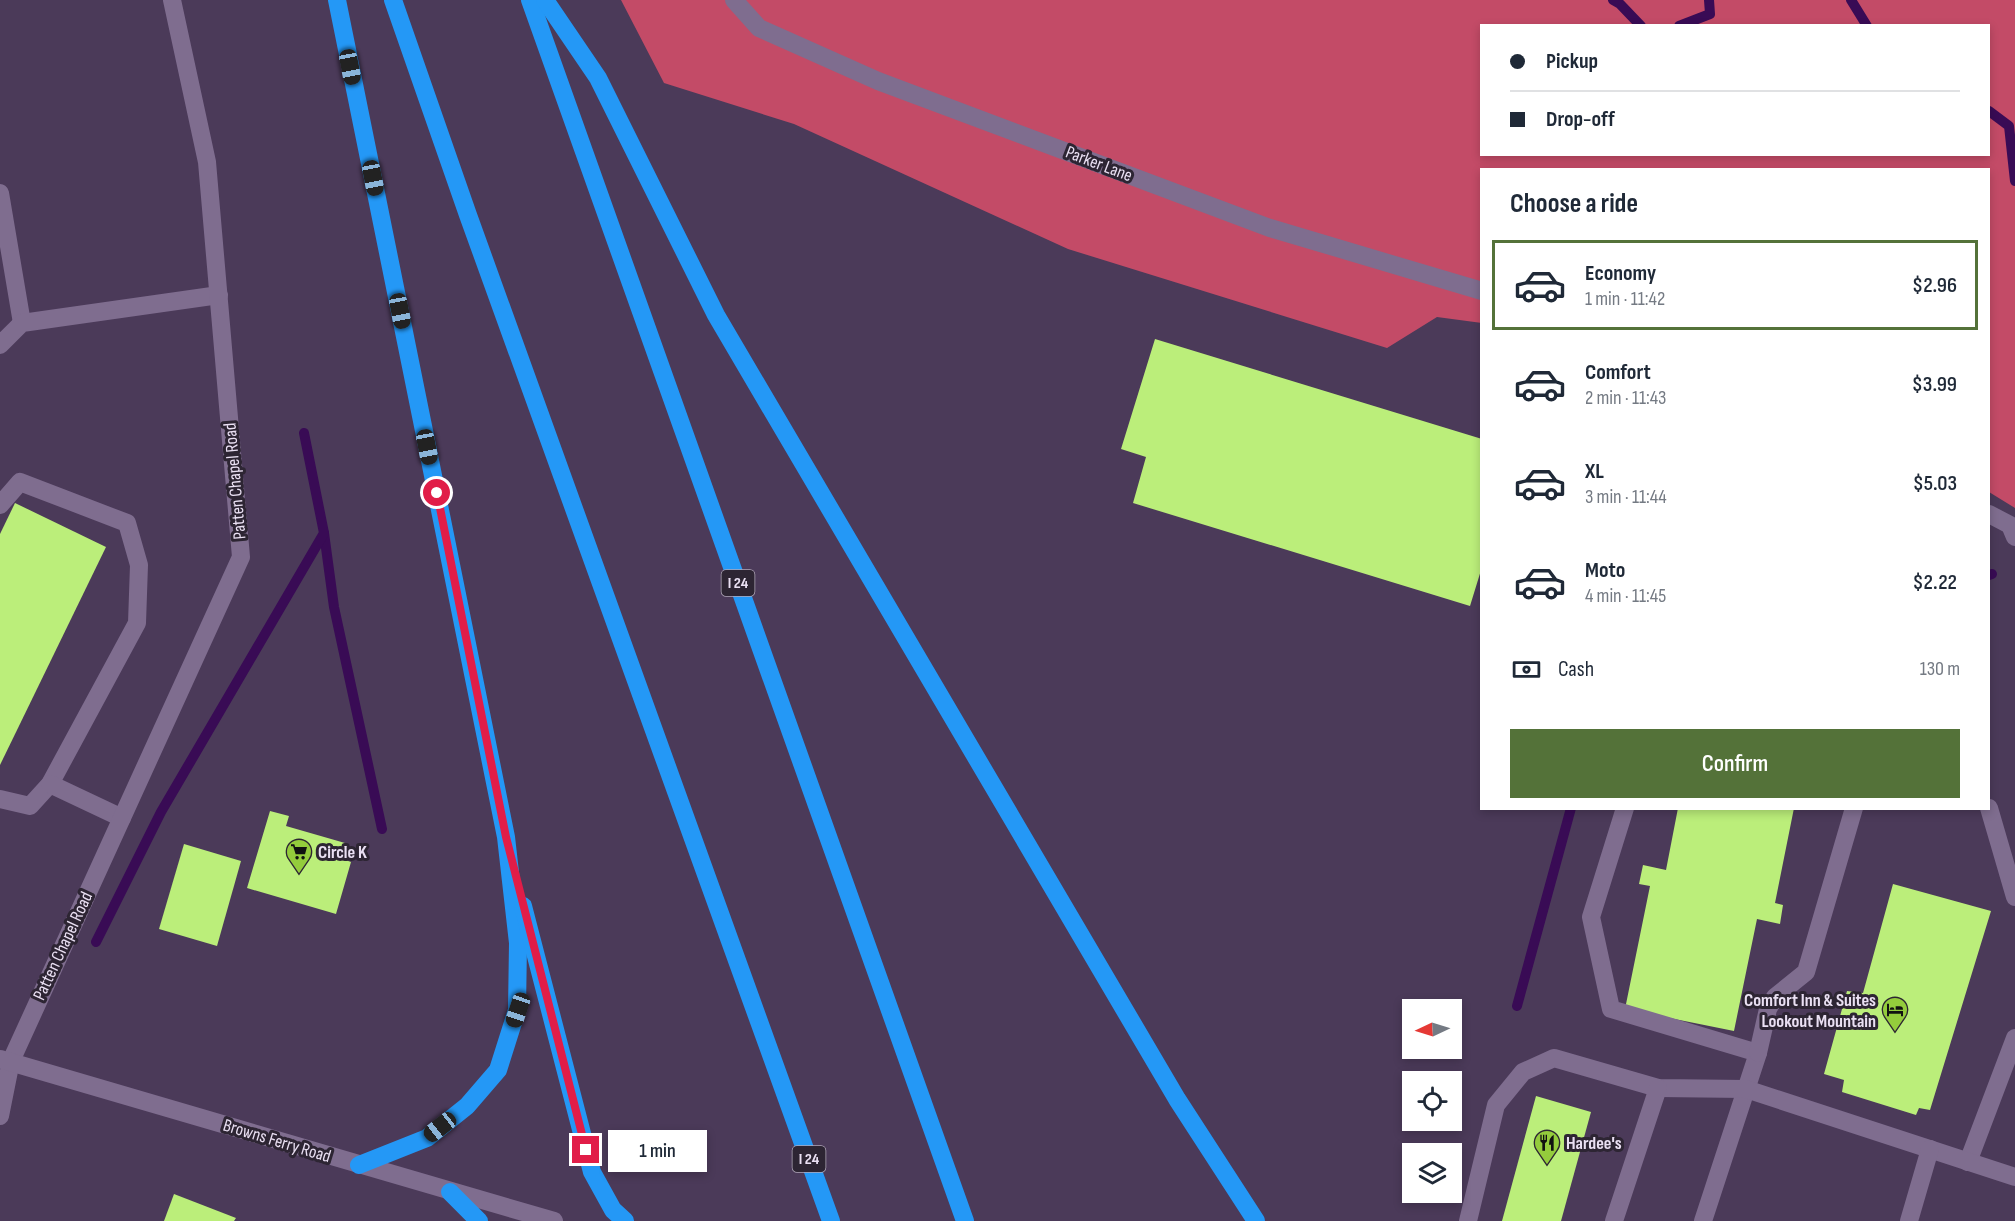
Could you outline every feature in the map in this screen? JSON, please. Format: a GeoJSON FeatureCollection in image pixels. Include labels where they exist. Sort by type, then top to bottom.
{"type":"FeatureCollection","features":[{"type":"Feature","properties":{"kind":"highway"},"geometry":{"type":"LineString","coordinates":[[337,0],[506,837],[592,1172],[613,1210],[625,1221]]}},
{"type":"Feature","properties":{"kind":"highway","name":"I 24"},"geometry":{"type":"LineString","coordinates":[[393,0],[831,1221]]}},
{"type":"Feature","properties":{"kind":"highway","name":"I 24"},"geometry":{"type":"LineString","coordinates":[[530,0],[965,1221]]}},
{"type":"Feature","properties":{"kind":"highway"},"geometry":{"type":"LineString","coordinates":[[544,0],[598,78],[716,315],[1177,1099],[1256,1221]]}},
{"type":"Feature","properties":{"kind":"highway"},"geometry":{"type":"LineString","coordinates":[[359,1165],[427,1138],[467,1106],[498,1070],[518,1010],[518,942],[506,837]]}},
{"type":"Feature","properties":{"kind":"highway"},"geometry":{"type":"LineString","coordinates":[[450,1192],[479,1221]]}},
{"type":"Feature","properties":{"kind":"street","name":"Patten Chapel Road"},"geometry":{"type":"LineString","coordinates":[[0,1116],[5,1060],[122,818],[241,557],[207,162],[172,0]]}},
{"type":"Feature","properties":{"kind":"street","name":"Parker Lane"},"geometry":{"type":"LineString","coordinates":[[734,0],[759,28],[878,81],[1270,228],[1480,290]]}},
{"type":"Feature","properties":{"kind":"street"},"geometry":{"type":"LineString","coordinates":[[0,193],[22,323]]}},
{"type":"Feature","properties":{"kind":"street"},"geometry":{"type":"LineString","coordinates":[[0,345],[22,323],[219,296]]}},
{"type":"Feature","properties":{"kind":"street"},"geometry":{"type":"LineString","coordinates":[[0,505],[20,482],[127,523],[140,565],[137,623],[50,784],[30,806],[0,799]]}},
{"type":"Feature","properties":{"kind":"street"},"geometry":{"type":"LineString","coordinates":[[1990,515],[2010,525],[2015,537]]}},
{"type":"Feature","properties":{"kind":"street"},"geometry":{"type":"LineString","coordinates":[[50,784],[122,818]]}},
{"type":"Feature","properties":{"kind":"street"},"geometry":{"type":"LineString","coordinates":[[1623,810],[1591,917],[1611,1009],[1758,1053]]}},
{"type":"Feature","properties":{"kind":"street"},"geometry":{"type":"LineString","coordinates":[[1703,1221],[1758,1053],[1768,1009],[1775,997],[1806,972],[1853,810]]}},
{"type":"Feature","properties":{"kind":"street"},"geometry":{"type":"LineString","coordinates":[[1990,810],[2015,897]]}},
{"type":"Feature","properties":{"kind":"street"},"geometry":{"type":"LineString","coordinates":[[1968,1162],[2015,1038]]}},
{"type":"Feature","properties":{"kind":"street"},"geometry":{"type":"LineString","coordinates":[[1468,1221],[1496,1105],[1523,1072],[1554,1058],[1658,1088],[1746,1089],[2015,1177]]}},
{"type":"Feature","properties":{"kind":"street","name":"Browns Ferry Road"},"geometry":{"type":"LineString","coordinates":[[5,1060],[554,1221]]}},
{"type":"Feature","properties":{"kind":"street"},"geometry":{"type":"LineString","coordinates":[[1614,1221],[1658,1088]]}},
{"type":"Feature","properties":{"kind":"street"},"geometry":{"type":"LineString","coordinates":[[1909,1221],[1930,1149]]}},
{"type":"Feature","properties":{"kind":"shaded area"},"geometry":{"type":"Polygon","coordinates":[[[621,0],[2015,0],[2015,508],[1990,493],[1990,168],[1480,168],[1480,323],[1437,317],[1387,348],[1068,249],[794,124],[664,83],[621,0]]]}},
{"type":"Feature","properties":{"kind":"building"},"geometry":{"type":"Polygon","coordinates":[[[1155,339],[1480,438],[1480,574],[1470,606],[1133,503],[1146,457],[1121,449],[1155,339]]]}},
{"type":"Feature","properties":{"kind":"building"},"geometry":{"type":"Polygon","coordinates":[[[15,503],[106,547],[0,765],[0,534],[15,503]]]}},
{"type":"Feature","properties":{"kind":"building"},"geometry":{"type":"Polygon","coordinates":[[[1678,810],[1794,810],[1775,903],[1783,905],[1780,924],[1757,919],[1734,1031],[1625,1009],[1650,886],[1639,884],[1643,865],[1666,870],[1678,810]]]}},
{"type":"Feature","properties":{"kind":"building","name":"Circle K"},"geometry":{"type":"Polygon","coordinates":[[[270,811],[289,816],[286,826],[345,843],[340,858],[351,862],[336,914],[247,888],[270,811]]]}},
{"type":"Feature","properties":{"kind":"building"},"geometry":{"type":"Polygon","coordinates":[[[184,844],[241,861],[217,946],[159,929],[184,844]]]}},
{"type":"Feature","properties":{"kind":"building","name":"Comfort Inn & Suites Lookout Mountain"},"geometry":{"type":"Polygon","coordinates":[[[1893,884],[1991,911],[1930,1110],[1919,1108],[1916,1115],[1842,1092],[1844,1080],[1824,1074],[1847,991],[1863,993],[1893,884]]]}},
{"type":"Feature","properties":{"kind":"building","name":"Hardee's"},"geometry":{"type":"Polygon","coordinates":[[[1536,1096],[1591,1112],[1561,1221],[1502,1221],[1536,1096]]]}},
{"type":"Feature","properties":{"kind":"building"},"geometry":{"type":"Polygon","coordinates":[[[174,1194],[236,1218],[234,1221],[164,1221],[174,1194]]]}},
{"type":"Feature","properties":{"kind":"waterway"},"geometry":{"type":"LineString","coordinates":[[1613,0],[1639,24]]}},
{"type":"Feature","properties":{"kind":"waterway"},"geometry":{"type":"LineString","coordinates":[[1684,24],[1710,14],[1709,0]]}},
{"type":"Feature","properties":{"kind":"waterway"},"geometry":{"type":"LineString","coordinates":[[1851,0],[1866,24]]}},
{"type":"Feature","properties":{"kind":"waterway"},"geometry":{"type":"LineString","coordinates":[[1990,112],[2009,126],[2015,181]]}},
{"type":"Feature","properties":{"kind":"waterway"},"geometry":{"type":"LineString","coordinates":[[96,942],[161,812],[324,533],[304,433]]}},
{"type":"Feature","properties":{"kind":"waterway"},"geometry":{"type":"LineString","coordinates":[[324,533],[334,607],[382,829]]}},
{"type":"Feature","properties":{"kind":"waterway"},"geometry":{"type":"LineString","coordinates":[[1517,1006],[1570,810]]}},
{"type":"Feature","properties":{"kind":"place","name":"Circle K"},"geometry":{"type":"Point","coordinates":[299,875]}},
{"type":"Feature","properties":{"kind":"place","name":"Comfort Inn & Suites Lookout Mountain"},"geometry":{"type":"Point","coordinates":[1895,1033]}},
{"type":"Feature","properties":{"kind":"place","name":"Hardee's"},"geometry":{"type":"Point","coordinates":[1547,1166]}},
{"type":"Feature","properties":{"kind":"route"},"geometry":{"type":"LineString","coordinates":[[437,493],[506,837],[586,1150]]}}]}
